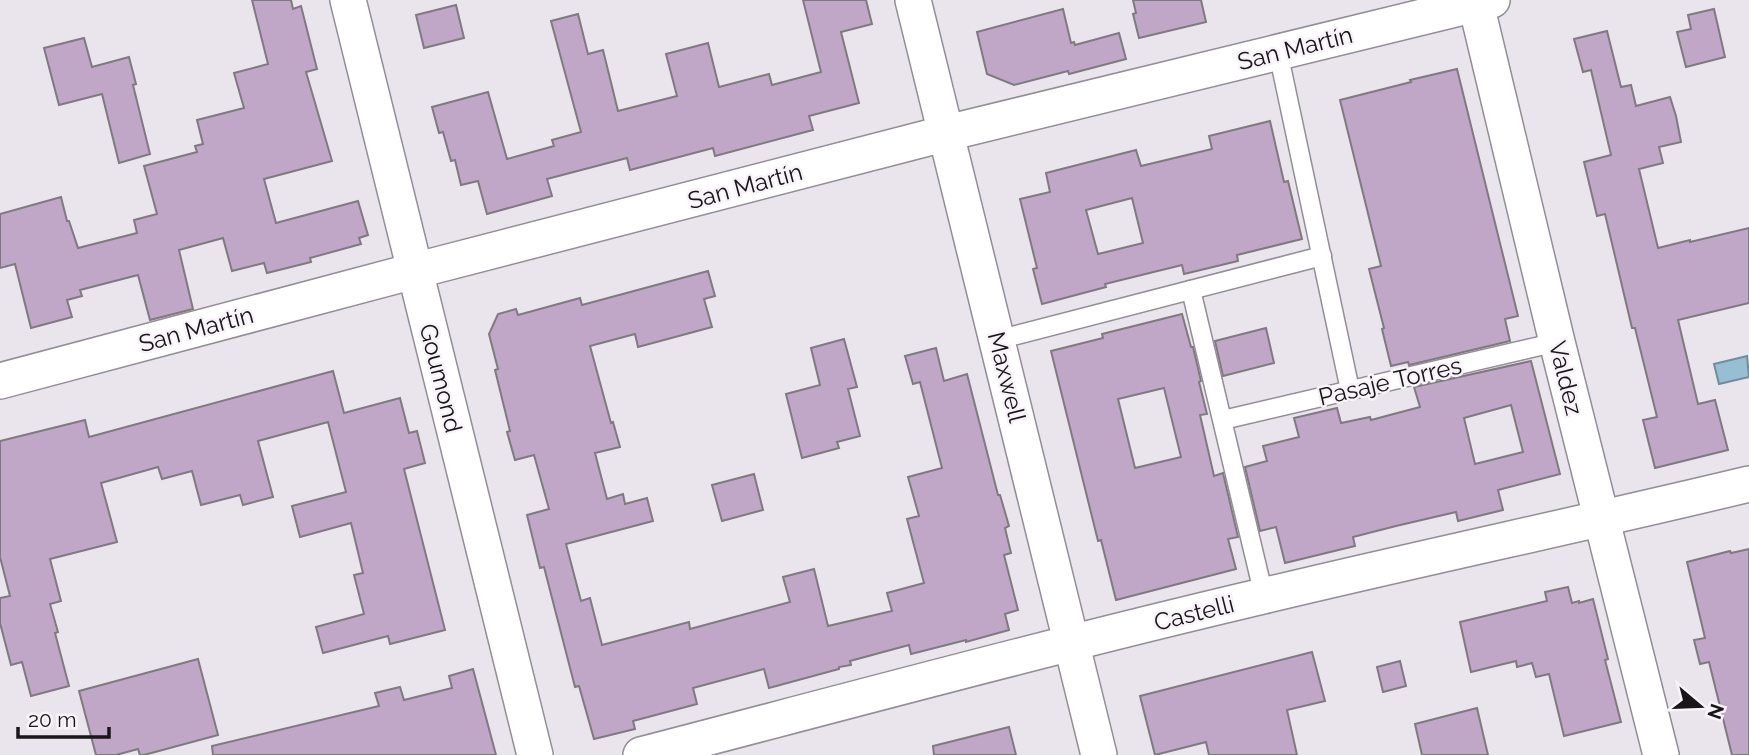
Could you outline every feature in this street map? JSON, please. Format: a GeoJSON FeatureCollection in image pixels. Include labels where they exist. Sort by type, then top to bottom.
{"type":"FeatureCollection","features":[{"type":"Feature","properties":{"kind":"street","name":"Goumond"},"geometry":{"type":"LineString","coordinates":[[348,0],[535,755]]}},
{"type":"Feature","properties":{"kind":"street","name":"Maxwell"},"geometry":{"type":"LineString","coordinates":[[913,0],[1099,755]]}},
{"type":"Feature","properties":{"kind":"street","name":"San Martín"},"geometry":{"type":"LineString","coordinates":[[0,381],[947,133],[1481,1]]}},
{"type":"Feature","properties":{"kind":"street","name":"Valdez"},"geometry":{"type":"LineString","coordinates":[[1481,1],[1557,342],[1661,755]]}},
{"type":"Feature","properties":{"kind":"street","name":"Castelli"},"geometry":{"type":"LineString","coordinates":[[641,755],[1264,596],[1749,484]]}},
{"type":"Feature","properties":{"kind":"lane"},"geometry":{"type":"LineString","coordinates":[[1278,52],[1350,390]]}},
{"type":"Feature","properties":{"kind":"lane"},"geometry":{"type":"LineString","coordinates":[[997,340],[1322,256]]}},
{"type":"Feature","properties":{"kind":"lane"},"geometry":{"type":"LineString","coordinates":[[1191,290],[1264,596]]}},
{"type":"Feature","properties":{"kind":"lane","name":"Pasaje Torres"},"geometry":{"type":"LineString","coordinates":[[1223,420],[1557,342]]}},
{"type":"Feature","properties":{"kind":"water"},"geometry":{"type":"Polygon","coordinates":[[[1747,356],[1749,377],[1719,384],[1714,364],[1747,356]]]}},
{"type":"Feature","properties":{"kind":"building"},"geometry":{"type":"Polygon","coordinates":[[[252,0],[291,0],[293,9],[301,6],[317,69],[306,72],[332,161],[264,179],[276,223],[358,201],[368,235],[359,238],[361,244],[310,258],[311,262],[267,273],[264,263],[232,271],[223,238],[179,250],[193,309],[150,320],[138,275],[80,290],[82,296],[67,300],[72,317],[31,328],[15,264],[0,268],[0,214],[61,197],[78,248],[137,233],[134,220],[157,214],[144,166],[197,152],[195,146],[203,144],[197,120],[244,108],[234,73],[268,64],[252,0]]]}},
{"type":"Feature","properties":{"kind":"building"},"geometry":{"type":"Polygon","coordinates":[[[803,0],[866,0],[872,24],[841,32],[859,103],[809,116],[813,130],[715,156],[713,148],[630,170],[627,158],[547,179],[552,196],[487,214],[478,181],[461,185],[455,160],[451,161],[432,107],[488,92],[507,159],[554,146],[552,140],[581,132],[551,21],[578,14],[588,54],[603,50],[618,111],[677,96],[666,54],[708,43],[719,87],[769,74],[772,85],[821,72],[803,0]]]}},
{"type":"Feature","properties":{"kind":"building"},"geometry":{"type":"Polygon","coordinates":[[[1133,0],[1201,0],[1206,22],[1139,38],[1133,14],[1136,13],[1133,0]]]}},
{"type":"Feature","properties":{"kind":"building"},"geometry":{"type":"Polygon","coordinates":[[[456,5],[464,38],[424,48],[416,15],[456,5]]]}},
{"type":"Feature","properties":{"kind":"building"},"geometry":{"type":"Polygon","coordinates":[[[1063,9],[1071,43],[1074,42],[1075,45],[1119,33],[1126,59],[1014,85],[987,74],[977,32],[1063,9]]]}},
{"type":"Feature","properties":{"kind":"building"},"geometry":{"type":"Polygon","coordinates":[[[1714,9],[1725,57],[1686,67],[1677,32],[1691,29],[1688,15],[1714,9]]]}},
{"type":"Feature","properties":{"kind":"building"},"geometry":{"type":"Polygon","coordinates":[[[1607,31],[1621,87],[1631,85],[1636,106],[1670,97],[1676,116],[1681,142],[1659,147],[1663,163],[1639,169],[1658,248],[1749,228],[1749,303],[1678,320],[1698,404],[1715,400],[1728,450],[1655,468],[1643,420],[1657,417],[1635,328],[1632,328],[1605,214],[1597,216],[1584,162],[1611,155],[1591,70],[1583,72],[1574,39],[1607,31]]]}},
{"type":"Feature","properties":{"kind":"building"},"geometry":{"type":"Polygon","coordinates":[[[84,38],[92,67],[129,57],[150,154],[119,163],[102,94],[59,105],[44,48],[84,38]]]}},
{"type":"Feature","properties":{"kind":"building"},"geometry":{"type":"Polygon","coordinates":[[[1457,69],[1518,316],[1505,319],[1510,341],[1409,365],[1408,362],[1391,366],[1369,269],[1381,266],[1340,100],[1457,69]]]}},
{"type":"Feature","properties":{"kind":"building"},"geometry":{"type":"Polygon","coordinates":[[[1270,121],[1284,182],[1288,181],[1302,239],[1237,255],[1238,261],[1184,274],[1182,265],[1105,284],[1106,287],[1042,304],[1033,269],[1037,268],[1020,199],[1050,192],[1046,173],[1136,150],[1141,166],[1212,149],[1209,136],[1270,121]],[[1132,198],[1086,210],[1098,254],[1143,243],[1132,198]]]}},
{"type":"Feature","properties":{"kind":"building"},"geometry":{"type":"Polygon","coordinates":[[[708,271],[715,296],[704,299],[712,327],[638,347],[635,334],[590,346],[620,447],[595,453],[607,499],[623,494],[625,504],[647,498],[653,521],[566,544],[581,601],[590,598],[602,645],[689,622],[690,629],[790,602],[783,577],[814,569],[828,626],[892,611],[887,593],[924,583],[907,519],[919,516],[908,477],[942,468],[920,382],[913,384],[905,356],[936,348],[944,381],[967,374],[998,495],[1009,526],[1005,528],[1011,553],[1004,555],[1018,610],[1005,614],[1009,630],[966,642],[911,654],[909,645],[850,661],[851,665],[839,669],[769,688],[764,669],[693,688],[697,704],[633,721],[635,729],[594,739],[579,686],[575,687],[544,567],[540,568],[527,515],[549,509],[534,455],[515,460],[507,432],[510,431],[489,334],[498,314],[516,309],[518,315],[580,298],[582,305],[708,271]]]}},
{"type":"Feature","properties":{"kind":"building"},"geometry":{"type":"Polygon","coordinates":[[[1182,314],[1201,381],[1199,382],[1207,414],[1200,415],[1214,476],[1223,473],[1238,537],[1228,539],[1236,569],[1116,600],[1101,540],[1098,541],[1051,351],[1103,338],[1102,334],[1182,314]],[[1164,388],[1118,399],[1135,468],[1181,457],[1164,388]]]}},
{"type":"Feature","properties":{"kind":"building"},"geometry":{"type":"Polygon","coordinates":[[[1266,328],[1274,363],[1223,376],[1215,341],[1266,328]]]}},
{"type":"Feature","properties":{"kind":"building"},"geometry":{"type":"Polygon","coordinates":[[[844,339],[857,387],[848,389],[860,436],[837,442],[839,448],[802,458],[786,394],[820,385],[811,348],[844,339]]]}},
{"type":"Feature","properties":{"kind":"building"},"geometry":{"type":"Polygon","coordinates":[[[1531,361],[1560,474],[1498,490],[1503,510],[1458,521],[1456,512],[1396,526],[1353,537],[1355,546],[1285,563],[1276,527],[1260,531],[1245,467],[1267,461],[1263,446],[1299,437],[1294,418],[1337,408],[1341,423],[1370,417],[1371,420],[1420,407],[1414,387],[1531,361]],[[1511,405],[1464,418],[1475,464],[1523,452],[1511,405]]]}},
{"type":"Feature","properties":{"kind":"building"},"geometry":{"type":"Polygon","coordinates":[[[333,371],[344,413],[400,398],[409,433],[417,431],[425,463],[404,469],[445,630],[390,644],[388,636],[323,653],[316,627],[364,614],[354,575],[363,573],[351,523],[300,537],[292,506],[346,492],[328,422],[258,441],[273,497],[243,505],[240,495],[201,505],[192,471],[162,479],[158,467],[101,483],[117,542],[50,559],[61,601],[50,604],[69,686],[31,696],[22,662],[11,665],[0,623],[0,598],[10,596],[0,557],[0,441],[85,420],[89,437],[333,371]]]}},
{"type":"Feature","properties":{"kind":"building"},"geometry":{"type":"Polygon","coordinates":[[[754,474],[763,510],[722,521],[712,485],[754,474]]]}},
{"type":"Feature","properties":{"kind":"building"},"geometry":{"type":"Polygon","coordinates":[[[1749,549],[1749,755],[1732,755],[1709,662],[1700,664],[1694,640],[1705,638],[1687,562],[1749,549]]]}},
{"type":"Feature","properties":{"kind":"building"},"geometry":{"type":"Polygon","coordinates":[[[1568,587],[1572,603],[1593,599],[1621,722],[1564,736],[1549,674],[1536,677],[1532,663],[1517,667],[1516,661],[1471,672],[1460,622],[1547,601],[1545,592],[1568,587]]]}},
{"type":"Feature","properties":{"kind":"building"},"geometry":{"type":"Polygon","coordinates":[[[1312,652],[1325,701],[1287,710],[1297,755],[1209,755],[1206,742],[1155,755],[1140,696],[1312,652]]]}},
{"type":"Feature","properties":{"kind":"building"},"geometry":{"type":"Polygon","coordinates":[[[198,659],[218,735],[144,755],[140,755],[138,749],[116,755],[96,755],[79,691],[198,659]]]}},
{"type":"Feature","properties":{"kind":"building"},"geometry":{"type":"Polygon","coordinates":[[[1400,661],[1406,686],[1383,692],[1377,667],[1400,661]]]}},
{"type":"Feature","properties":{"kind":"building"},"geometry":{"type":"Polygon","coordinates":[[[473,669],[496,755],[213,755],[212,746],[379,706],[375,693],[400,687],[404,700],[452,688],[449,676],[473,669]]]}},
{"type":"Feature","properties":{"kind":"building"},"geometry":{"type":"Polygon","coordinates":[[[1477,708],[1488,755],[1422,755],[1415,724],[1477,708]]]}},
{"type":"Feature","properties":{"kind":"building"},"geometry":{"type":"Polygon","coordinates":[[[1009,727],[1016,755],[934,755],[933,746],[1009,727]]]}}]}
